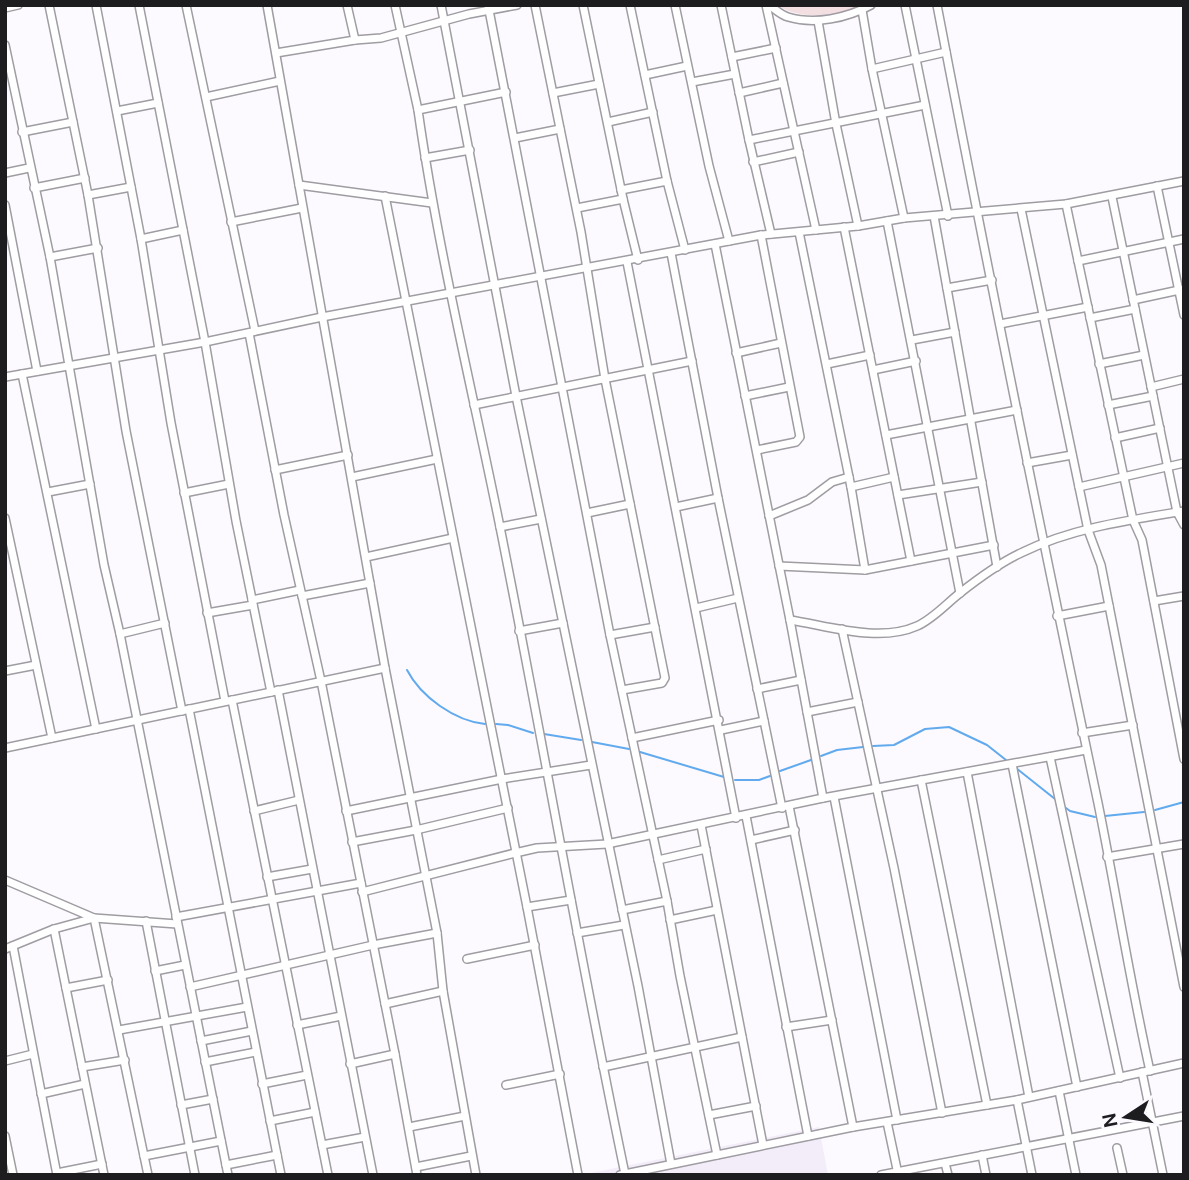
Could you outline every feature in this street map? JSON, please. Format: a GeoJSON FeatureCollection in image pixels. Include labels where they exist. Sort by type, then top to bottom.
{"type":"FeatureCollection","features":[{"type":"Feature","properties":{"kind":"street"},"geometry":{"type":"LineString","coordinates":[[5,8],[18,5]]}},
{"type":"Feature","properties":{"kind":"street"},"geometry":{"type":"LineString","coordinates":[[49,5],[98,248],[126,431],[228,907],[281,1175]]}},
{"type":"Feature","properties":{"kind":"street"},"geometry":{"type":"LineString","coordinates":[[96,5],[141,239],[207,613],[254,811],[328,1175]]}},
{"type":"Feature","properties":{"kind":"street"},"geometry":{"type":"LineString","coordinates":[[139,5],[205,342],[229,484],[299,800],[373,1175]]}},
{"type":"Feature","properties":{"kind":"street"},"geometry":{"type":"LineString","coordinates":[[187,5],[252,332],[275,470],[321,681],[417,1171],[471,1156]]}},
{"type":"Feature","properties":{"kind":"street"},"geometry":{"type":"LineString","coordinates":[[267,5],[385,668],[437,933],[443,991],[476,1175]]}},
{"type":"Feature","properties":{"kind":"street"},"geometry":{"type":"LineString","coordinates":[[347,5],[355,40]]}},
{"type":"Feature","properties":{"kind":"street"},"geometry":{"type":"LineString","coordinates":[[395,5],[418,110],[432,203],[450,294],[500,527],[623,1174],[853,1127],[1017,1100],[1184,1063]]}},
{"type":"Feature","properties":{"kind":"street"},"geometry":{"type":"LineString","coordinates":[[441,5],[516,396],[622,910],[671,1164]]}},
{"type":"Feature","properties":{"kind":"street"},"geometry":{"type":"LineString","coordinates":[[276,53],[381,38],[489,8],[517,5]]}},
{"type":"Feature","properties":{"kind":"street"},"geometry":{"type":"LineString","coordinates":[[535,5],[577,208],[605,379],[665,681],[622,690]]}},
{"type":"Feature","properties":{"kind":"street"},"geometry":{"type":"LineString","coordinates":[[583,5],[638,260]]}},
{"type":"Feature","properties":{"kind":"street"},"geometry":{"type":"LineString","coordinates":[[630,5],[667,181],[685,250]]}},
{"type":"Feature","properties":{"kind":"street"},"geometry":{"type":"LineString","coordinates":[[675,5],[729,241]]}},
{"type":"Feature","properties":{"kind":"street"},"geometry":{"type":"LineString","coordinates":[[722,5],[748,141],[771,234]]}},
{"type":"Feature","properties":{"kind":"street"},"geometry":{"type":"LineString","coordinates":[[767,5],[787,17],[818,21],[862,10],[871,5]]}},
{"type":"Feature","properties":{"kind":"street"},"geometry":{"type":"LineString","coordinates":[[767,5],[816,230]]}},
{"type":"Feature","properties":{"kind":"street"},"geometry":{"type":"LineString","coordinates":[[905,5],[947,216]]}},
{"type":"Feature","properties":{"kind":"street"},"geometry":{"type":"LineString","coordinates":[[937,5],[1042,543],[1107,857],[1163,1175]]}},
{"type":"Feature","properties":{"kind":"street"},"geometry":{"type":"LineString","coordinates":[[489,8],[610,635],[667,901],[717,1155]]}},
{"type":"Feature","properties":{"kind":"street"},"geometry":{"type":"LineString","coordinates":[[862,10],[904,218]]}},
{"type":"Feature","properties":{"kind":"street"},"geometry":{"type":"LineString","coordinates":[[818,21],[858,226]]}},
{"type":"Feature","properties":{"kind":"street"},"geometry":{"type":"LineString","coordinates":[[5,45],[50,257],[104,565],[228,1175]]}},
{"type":"Feature","properties":{"kind":"street"},"geometry":{"type":"LineString","coordinates":[[732,57],[776,48]]}},
{"type":"Feature","properties":{"kind":"street"},"geometry":{"type":"LineString","coordinates":[[872,69],[946,52]]}},
{"type":"Feature","properties":{"kind":"street"},"geometry":{"type":"LineString","coordinates":[[645,75],[687,66]]}},
{"type":"Feature","properties":{"kind":"street"},"geometry":{"type":"LineString","coordinates":[[692,82],[735,74]]}},
{"type":"Feature","properties":{"kind":"street"},"geometry":{"type":"LineString","coordinates":[[206,97],[280,81]]}},
{"type":"Feature","properties":{"kind":"street"},"geometry":{"type":"LineString","coordinates":[[739,93],[783,83]]}},
{"type":"Feature","properties":{"kind":"street"},"geometry":{"type":"LineString","coordinates":[[553,93],[599,84]]}},
{"type":"Feature","properties":{"kind":"street"},"geometry":{"type":"LineString","coordinates":[[418,110],[506,92]]}},
{"type":"Feature","properties":{"kind":"street"},"geometry":{"type":"LineString","coordinates":[[117,111],[158,103]]}},
{"type":"Feature","properties":{"kind":"street"},"geometry":{"type":"LineString","coordinates":[[748,141],[925,105]]}},
{"type":"Feature","properties":{"kind":"street"},"geometry":{"type":"LineString","coordinates":[[5,108],[17,106]]}},
{"type":"Feature","properties":{"kind":"street"},"geometry":{"type":"LineString","coordinates":[[608,122],[653,113]]}},
{"type":"Feature","properties":{"kind":"street"},"geometry":{"type":"LineString","coordinates":[[22,132],[73,122]]}},
{"type":"Feature","properties":{"kind":"street"},"geometry":{"type":"LineString","coordinates":[[515,138],[560,129]]}},
{"type":"Feature","properties":{"kind":"street"},"geometry":{"type":"LineString","coordinates":[[425,158],[470,150]]}},
{"type":"Feature","properties":{"kind":"street"},"geometry":{"type":"LineString","coordinates":[[753,162],[799,152]]}},
{"type":"Feature","properties":{"kind":"street"},"geometry":{"type":"LineString","coordinates":[[5,173],[29,168]]}},
{"type":"Feature","properties":{"kind":"street"},"geometry":{"type":"LineString","coordinates":[[34,188],[85,178]]}},
{"type":"Feature","properties":{"kind":"street"},"geometry":{"type":"LineString","coordinates":[[577,208],[667,181]]}},
{"type":"Feature","properties":{"kind":"street"},"geometry":{"type":"LineString","coordinates":[[5,377],[205,342],[322,317],[761,235],[844,228],[904,218],[1066,204],[1184,181]]}},
{"type":"Feature","properties":{"kind":"street"},"geometry":{"type":"LineString","coordinates":[[299,185],[432,203]]}},
{"type":"Feature","properties":{"kind":"street"},"geometry":{"type":"LineString","coordinates":[[1157,186],[1184,314]]}},
{"type":"Feature","properties":{"kind":"street"},"geometry":{"type":"LineString","coordinates":[[88,195],[131,187]]}},
{"type":"Feature","properties":{"kind":"street"},"geometry":{"type":"LineString","coordinates":[[385,195],[535,945],[578,1175]]}},
{"type":"Feature","properties":{"kind":"street"},"geometry":{"type":"LineString","coordinates":[[1112,197],[1168,467],[1184,525]]}},
{"type":"Feature","properties":{"kind":"street"},"geometry":{"type":"LineString","coordinates":[[1066,204],[1133,520],[1142,540],[1180,714],[1184,759]]}},
{"type":"Feature","properties":{"kind":"street"},"geometry":{"type":"LineString","coordinates":[[5,205],[9,240],[37,371]]}},
{"type":"Feature","properties":{"kind":"street"},"geometry":{"type":"LineString","coordinates":[[231,222],[302,208]]}},
{"type":"Feature","properties":{"kind":"street"},"geometry":{"type":"LineString","coordinates":[[1021,209],[1088,530],[1101,565],[1181,958],[1184,987]]}},
{"type":"Feature","properties":{"kind":"street"},"geometry":{"type":"LineString","coordinates":[[933,216],[997,567]]}},
{"type":"Feature","properties":{"kind":"street"},"geometry":{"type":"LineString","coordinates":[[887,221],[960,593]]}},
{"type":"Feature","properties":{"kind":"street"},"geometry":{"type":"LineString","coordinates":[[844,228],[911,561]]}},
{"type":"Feature","properties":{"kind":"street"},"geometry":{"type":"LineString","coordinates":[[141,239],[183,230]]}},
{"type":"Feature","properties":{"kind":"street"},"geometry":{"type":"LineString","coordinates":[[799,232],[827,364],[865,570]]}},
{"type":"Feature","properties":{"kind":"street"},"geometry":{"type":"LineString","coordinates":[[757,450],[798,440],[800,437],[761,235]]}},
{"type":"Feature","properties":{"kind":"street"},"geometry":{"type":"LineString","coordinates":[[1078,261],[1184,239]]}},
{"type":"Feature","properties":{"kind":"street"},"geometry":{"type":"LineString","coordinates":[[715,244],[823,799]]}},
{"type":"Feature","properties":{"kind":"street"},"geometry":{"type":"LineString","coordinates":[[50,257],[98,248]]}},
{"type":"Feature","properties":{"kind":"street"},"geometry":{"type":"LineString","coordinates":[[671,253],[738,598],[764,721],[794,830],[853,1127]]}},
{"type":"Feature","properties":{"kind":"street"},"geometry":{"type":"LineString","coordinates":[[627,262],[721,730],[736,818]]}},
{"type":"Feature","properties":{"kind":"street"},"geometry":{"type":"LineString","coordinates":[[947,288],[992,280]]}},
{"type":"Feature","properties":{"kind":"street"},"geometry":{"type":"LineString","coordinates":[[1133,300],[1181,290]]}},
{"type":"Feature","properties":{"kind":"street"},"geometry":{"type":"LineString","coordinates":[[1000,324],[1088,307]]}},
{"type":"Feature","properties":{"kind":"street"},"geometry":{"type":"LineString","coordinates":[[1090,318],[1135,309]]}},
{"type":"Feature","properties":{"kind":"street"},"geometry":{"type":"LineString","coordinates":[[912,340],[954,332]]}},
{"type":"Feature","properties":{"kind":"street"},"geometry":{"type":"LineString","coordinates":[[736,353],[781,343]]}},
{"type":"Feature","properties":{"kind":"street"},"geometry":{"type":"LineString","coordinates":[[827,364],[870,355]]}},
{"type":"Feature","properties":{"kind":"street"},"geometry":{"type":"LineString","coordinates":[[1100,364],[1144,355]]}},
{"type":"Feature","properties":{"kind":"street"},"geometry":{"type":"LineString","coordinates":[[474,405],[692,360]]}},
{"type":"Feature","properties":{"kind":"street"},"geometry":{"type":"LineString","coordinates":[[873,370],[916,361]]}},
{"type":"Feature","properties":{"kind":"street"},"geometry":{"type":"LineString","coordinates":[[22,374],[96,729]]}},
{"type":"Feature","properties":{"kind":"street"},"geometry":{"type":"LineString","coordinates":[[1151,387],[1184,379]]}},
{"type":"Feature","properties":{"kind":"street"},"geometry":{"type":"LineString","coordinates":[[745,396],[789,387]]}},
{"type":"Feature","properties":{"kind":"street"},"geometry":{"type":"LineString","coordinates":[[1108,405],[1153,397]]}},
{"type":"Feature","properties":{"kind":"street"},"geometry":{"type":"LineString","coordinates":[[886,435],[1017,410]]}},
{"type":"Feature","properties":{"kind":"street"},"geometry":{"type":"LineString","coordinates":[[1115,438],[1160,428]]}},
{"type":"Feature","properties":{"kind":"street"},"geometry":{"type":"LineString","coordinates":[[275,470],[348,455]]}},
{"type":"Feature","properties":{"kind":"street"},"geometry":{"type":"LineString","coordinates":[[1027,463],[1072,455]]}},
{"type":"Feature","properties":{"kind":"street"},"geometry":{"type":"LineString","coordinates":[[352,477],[437,459]]}},
{"type":"Feature","properties":{"kind":"street"},"geometry":{"type":"LineString","coordinates":[[1079,487],[1184,463]]}},
{"type":"Feature","properties":{"kind":"street"},"geometry":{"type":"LineString","coordinates":[[769,516],[798,505],[832,482],[849,477]]}},
{"type":"Feature","properties":{"kind":"street"},"geometry":{"type":"LineString","coordinates":[[851,487],[894,477]]}},
{"type":"Feature","properties":{"kind":"street"},"geometry":{"type":"LineString","coordinates":[[898,495],[982,482]]}},
{"type":"Feature","properties":{"kind":"street"},"geometry":{"type":"LineString","coordinates":[[48,492],[90,484]]}},
{"type":"Feature","properties":{"kind":"street"},"geometry":{"type":"LineString","coordinates":[[184,493],[229,484]]}},
{"type":"Feature","properties":{"kind":"street"},"geometry":{"type":"LineString","coordinates":[[676,507],[718,498]]}},
{"type":"Feature","properties":{"kind":"street"},"geometry":{"type":"LineString","coordinates":[[587,513],[630,503]]}},
{"type":"Feature","properties":{"kind":"street"},"geometry":{"type":"LineString","coordinates":[[790,620],[842,629],[878,632],[904,630],[919,625],[997,567],[1042,543],[1088,530],[1180,512]]}},
{"type":"Feature","properties":{"kind":"street"},"geometry":{"type":"LineString","coordinates":[[5,518],[51,738]]}},
{"type":"Feature","properties":{"kind":"street"},"geometry":{"type":"LineString","coordinates":[[500,527],[541,519]]}},
{"type":"Feature","properties":{"kind":"street"},"geometry":{"type":"LineString","coordinates":[[366,557],[453,538]]}},
{"type":"Feature","properties":{"kind":"street"},"geometry":{"type":"LineString","coordinates":[[779,566],[865,570],[993,545]]}},
{"type":"Feature","properties":{"kind":"street"},"geometry":{"type":"LineString","coordinates":[[207,613],[301,593],[370,583]]}},
{"type":"Feature","properties":{"kind":"street"},"geometry":{"type":"LineString","coordinates":[[1154,601],[1184,596]]}},
{"type":"Feature","properties":{"kind":"street"},"geometry":{"type":"LineString","coordinates":[[696,608],[738,598]]}},
{"type":"Feature","properties":{"kind":"street"},"geometry":{"type":"LineString","coordinates":[[1057,616],[1109,606]]}},
{"type":"Feature","properties":{"kind":"street"},"geometry":{"type":"LineString","coordinates":[[120,634],[165,623]]}},
{"type":"Feature","properties":{"kind":"street"},"geometry":{"type":"LineString","coordinates":[[519,631],[563,623]]}},
{"type":"Feature","properties":{"kind":"street"},"geometry":{"type":"LineString","coordinates":[[610,635],[655,626]]}},
{"type":"Feature","properties":{"kind":"street"},"geometry":{"type":"LineString","coordinates":[[842,629],[942,1112]]}},
{"type":"Feature","properties":{"kind":"street"},"geometry":{"type":"LineString","coordinates":[[5,671],[36,664]]}},
{"type":"Feature","properties":{"kind":"street"},"geometry":{"type":"LineString","coordinates":[[6,745],[96,729],[385,668]]}},
{"type":"Feature","properties":{"kind":"street"},"geometry":{"type":"LineString","coordinates":[[757,689],[801,680]]}},
{"type":"Feature","properties":{"kind":"street"},"geometry":{"type":"LineString","coordinates":[[807,712],[858,702]]}},
{"type":"Feature","properties":{"kind":"street"},"geometry":{"type":"LineString","coordinates":[[632,738],[719,720]]}},
{"type":"Feature","properties":{"kind":"street"},"geometry":{"type":"LineString","coordinates":[[721,730],[764,721]]}},
{"type":"Feature","properties":{"kind":"street"},"geometry":{"type":"LineString","coordinates":[[1082,733],[1133,725]]}},
{"type":"Feature","properties":{"kind":"street"},"geometry":{"type":"LineString","coordinates":[[102,1164],[57,1174],[9,948],[54,929],[94,918],[176,921],[228,907],[425,877],[515,852],[607,844],[877,788],[1086,750]]}},
{"type":"Feature","properties":{"kind":"street"},"geometry":{"type":"LineString","coordinates":[[1051,757],[1120,1078]]}},
{"type":"Feature","properties":{"kind":"street"},"geometry":{"type":"LineString","coordinates":[[1012,764],[1077,1087]]}},
{"type":"Feature","properties":{"kind":"street"},"geometry":{"type":"LineString","coordinates":[[346,811],[502,779],[591,765]]}},
{"type":"Feature","properties":{"kind":"street"},"geometry":{"type":"LineString","coordinates":[[967,772],[1029,1097]]}},
{"type":"Feature","properties":{"kind":"street"},"geometry":{"type":"LineString","coordinates":[[921,780],[987,1105]]}},
{"type":"Feature","properties":{"kind":"street"},"geometry":{"type":"LineString","coordinates":[[834,797],[897,1120]]}},
{"type":"Feature","properties":{"kind":"street"},"geometry":{"type":"LineString","coordinates":[[254,811],[299,800]]}},
{"type":"Feature","properties":{"kind":"street"},"geometry":{"type":"LineString","coordinates":[[352,842],[508,808]]}},
{"type":"Feature","properties":{"kind":"street"},"geometry":{"type":"LineString","coordinates":[[746,816],[808,1136]]}},
{"type":"Feature","properties":{"kind":"street"},"geometry":{"type":"LineString","coordinates":[[701,825],[763,1145]]}},
{"type":"Feature","properties":{"kind":"street"},"geometry":{"type":"LineString","coordinates":[[751,840],[794,830]]}},
{"type":"Feature","properties":{"kind":"street"},"geometry":{"type":"LineString","coordinates":[[1107,857],[1184,844]]}},
{"type":"Feature","properties":{"kind":"street"},"geometry":{"type":"LineString","coordinates":[[658,860],[706,849]]}},
{"type":"Feature","properties":{"kind":"street"},"geometry":{"type":"LineString","coordinates":[[267,877],[312,869]]}},
{"type":"Feature","properties":{"kind":"street"},"geometry":{"type":"LineString","coordinates":[[5,880],[94,918]]}},
{"type":"Feature","properties":{"kind":"street"},"geometry":{"type":"LineString","coordinates":[[527,907],[571,900]]}},
{"type":"Feature","properties":{"kind":"street"},"geometry":{"type":"LineString","coordinates":[[622,910],[667,901]]}},
{"type":"Feature","properties":{"kind":"street"},"geometry":{"type":"LineString","coordinates":[[670,920],[717,910]]}},
{"type":"Feature","properties":{"kind":"street"},"geometry":{"type":"LineString","coordinates":[[94,918],[148,1175]]}},
{"type":"Feature","properties":{"kind":"street"},"geometry":{"type":"LineString","coordinates":[[146,921],[195,1175]]}},
{"type":"Feature","properties":{"kind":"street"},"geometry":{"type":"LineString","coordinates":[[578,933],[624,925]]}},
{"type":"Feature","properties":{"kind":"street"},"geometry":{"type":"LineString","coordinates":[[54,929],[104,1175]]}},
{"type":"Feature","properties":{"kind":"street"},"geometry":{"type":"LineString","coordinates":[[190,987],[437,933]]}},
{"type":"Feature","properties":{"kind":"street"},"geometry":{"type":"LineString","coordinates":[[467,959],[535,945]]}},
{"type":"Feature","properties":{"kind":"street"},"geometry":{"type":"LineString","coordinates":[[155,971],[185,965]]}},
{"type":"Feature","properties":{"kind":"street"},"geometry":{"type":"LineString","coordinates":[[66,989],[108,980]]}},
{"type":"Feature","properties":{"kind":"street"},"geometry":{"type":"LineString","coordinates":[[385,1004],[443,991]]}},
{"type":"Feature","properties":{"kind":"street"},"geometry":{"type":"LineString","coordinates":[[119,1030],[247,1007]]}},
{"type":"Feature","properties":{"kind":"street"},"geometry":{"type":"LineString","coordinates":[[297,1025],[341,1016]]}},
{"type":"Feature","properties":{"kind":"street"},"geometry":{"type":"LineString","coordinates":[[786,1027],[832,1020]]}},
{"type":"Feature","properties":{"kind":"street"},"geometry":{"type":"LineString","coordinates":[[201,1041],[252,1031]]}},
{"type":"Feature","properties":{"kind":"street"},"geometry":{"type":"LineString","coordinates":[[603,1068],[742,1037]]}},
{"type":"Feature","properties":{"kind":"street"},"geometry":{"type":"LineString","coordinates":[[205,1062],[256,1052]]}},
{"type":"Feature","properties":{"kind":"street"},"geometry":{"type":"LineString","coordinates":[[5,1060],[33,1054]]}},
{"type":"Feature","properties":{"kind":"street"},"geometry":{"type":"LineString","coordinates":[[350,1064],[396,1055]]}},
{"type":"Feature","properties":{"kind":"street"},"geometry":{"type":"LineString","coordinates":[[82,1067],[125,1060]]}},
{"type":"Feature","properties":{"kind":"street"},"geometry":{"type":"LineString","coordinates":[[506,1085],[560,1074]]}},
{"type":"Feature","properties":{"kind":"street"},"geometry":{"type":"LineString","coordinates":[[262,1084],[307,1075]]}},
{"type":"Feature","properties":{"kind":"street"},"geometry":{"type":"LineString","coordinates":[[41,1094],[85,1084]]}},
{"type":"Feature","properties":{"kind":"street"},"geometry":{"type":"LineString","coordinates":[[1059,1091],[1076,1175]]}},
{"type":"Feature","properties":{"kind":"street"},"geometry":{"type":"LineString","coordinates":[[181,1105],[213,1099]]}},
{"type":"Feature","properties":{"kind":"street"},"geometry":{"type":"LineString","coordinates":[[1017,1100],[1032,1175]]}},
{"type":"Feature","properties":{"kind":"street"},"geometry":{"type":"LineString","coordinates":[[709,1115],[756,1106]]}},
{"type":"Feature","properties":{"kind":"street"},"geometry":{"type":"LineString","coordinates":[[270,1121],[315,1112]]}},
{"type":"Feature","properties":{"kind":"street"},"geometry":{"type":"LineString","coordinates":[[409,1127],[465,1116]]}},
{"type":"Feature","properties":{"kind":"street"},"geometry":{"type":"LineString","coordinates":[[881,1175],[1184,1116]]}},
{"type":"Feature","properties":{"kind":"street"},"geometry":{"type":"LineString","coordinates":[[887,1122],[898,1173]]}},
{"type":"Feature","properties":{"kind":"street"},"geometry":{"type":"LineString","coordinates":[[5,1136],[13,1175]]}},
{"type":"Feature","properties":{"kind":"street"},"geometry":{"type":"LineString","coordinates":[[322,1145],[365,1138]]}},
{"type":"Feature","properties":{"kind":"street"},"geometry":{"type":"LineString","coordinates":[[144,1156],[221,1141]]}},
{"type":"Feature","properties":{"kind":"street"},"geometry":{"type":"LineString","coordinates":[[1117,1148],[1123,1175]]}},
{"type":"Feature","properties":{"kind":"street"},"geometry":{"type":"LineString","coordinates":[[226,1166],[277,1155]]}},
{"type":"Feature","properties":{"kind":"street"},"geometry":{"type":"LineString","coordinates":[[982,1156],[986,1175]]}},
{"type":"Feature","properties":{"kind":"street"},"geometry":{"type":"LineString","coordinates":[[945,1163],[948,1175]]}},
{"type":"Feature","properties":{"kind":"shaded area"},"geometry":{"type":"Polygon","coordinates":[[[777,5],[860,5],[841,13],[818,16],[796,13],[777,5]]]}},
{"type":"Feature","properties":{"kind":"shaded area"},"geometry":{"type":"Polygon","coordinates":[[[819,1127],[828,1175],[581,1175],[819,1127]]]}},
{"type":"Feature","properties":{"kind":"waterway"},"geometry":{"type":"LineString","coordinates":[[407,670],[421,689],[440,706],[462,718],[485,724]]}},
{"type":"Feature","properties":{"kind":"waterway"},"geometry":{"type":"LineString","coordinates":[[496,724],[533,733]]}},
{"type":"Feature","properties":{"kind":"waterway"},"geometry":{"type":"LineString","coordinates":[[873,746],[894,745],[925,729],[949,727],[987,745],[1006,760]]}},
{"type":"Feature","properties":{"kind":"waterway"},"geometry":{"type":"LineString","coordinates":[[544,734],[581,740]]}},
{"type":"Feature","properties":{"kind":"waterway"},"geometry":{"type":"LineString","coordinates":[[592,742],[629,749]]}},
{"type":"Feature","properties":{"kind":"waterway"},"geometry":{"type":"LineString","coordinates":[[821,756],[837,750],[863,747]]}},
{"type":"Feature","properties":{"kind":"waterway"},"geometry":{"type":"LineString","coordinates":[[640,752],[724,777]]}},
{"type":"Feature","properties":{"kind":"waterway"},"geometry":{"type":"LineString","coordinates":[[780,771],[811,760]]}},
{"type":"Feature","properties":{"kind":"waterway"},"geometry":{"type":"LineString","coordinates":[[1016,768],[1055,799]]}},
{"type":"Feature","properties":{"kind":"waterway"},"geometry":{"type":"LineString","coordinates":[[735,780],[759,780],[770,776]]}},
{"type":"Feature","properties":{"kind":"waterway"},"geometry":{"type":"LineString","coordinates":[[1155,810],[1184,802]]}},
{"type":"Feature","properties":{"kind":"waterway"},"geometry":{"type":"LineString","coordinates":[[1066,808],[1095,817]]}},
{"type":"Feature","properties":{"kind":"waterway"},"geometry":{"type":"LineString","coordinates":[[1105,816],[1144,812]]}}]}
